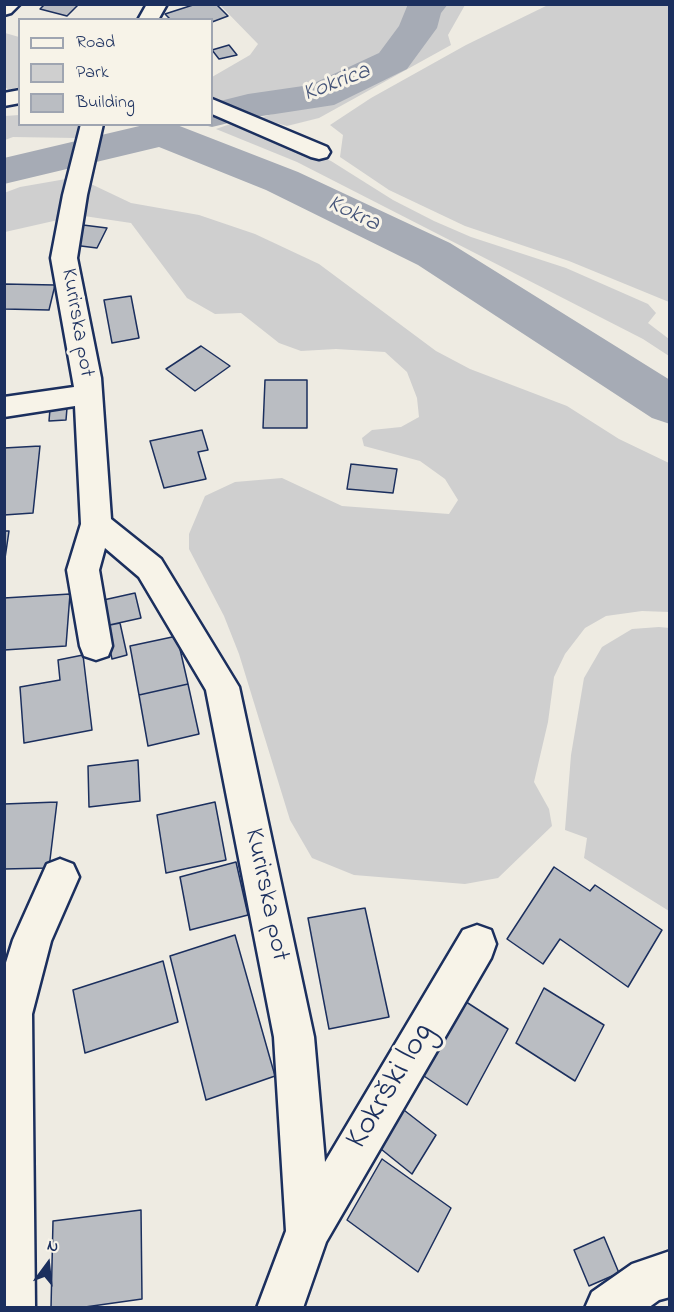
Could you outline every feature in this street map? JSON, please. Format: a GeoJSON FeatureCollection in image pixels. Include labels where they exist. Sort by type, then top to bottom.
{"type":"FeatureCollection","features":[{"type":"Feature","properties":{"kind":"street"},"geometry":{"type":"LineString","coordinates":[[4,9],[10,4]]}},
{"type":"Feature","properties":{"kind":"street"},"geometry":{"type":"LineString","coordinates":[[213,106],[319,152]]}},
{"type":"Feature","properties":{"kind":"street","name":"Kurirska pot"},"geometry":{"type":"LineString","coordinates":[[92,126],[75,195],[64,258],[89,395],[96,524],[83,570],[96,646]]}},
{"type":"Feature","properties":{"kind":"street"},"geometry":{"type":"LineString","coordinates":[[4,407],[40,400],[89,395]]}},
{"type":"Feature","properties":{"kind":"street","name":"Kurirska pot"},"geometry":{"type":"LineString","coordinates":[[96,524],[150,568],[222,687],[294,1037],[308,1231],[280,1308]]}},
{"type":"Feature","properties":{"kind":"street"},"geometry":{"type":"LineString","coordinates":[[12,1308],[12,1014],[32,940],[60,877]]}},
{"type":"Feature","properties":{"kind":"street","name":"Kokrški log"},"geometry":{"type":"LineString","coordinates":[[308,1231],[477,944]]}},
{"type":"Feature","properties":{"kind":"street"},"geometry":{"type":"LineString","coordinates":[[608,1308],[648,1280],[669,1274]]}},
{"type":"Feature","properties":{"kind":"green space"},"geometry":{"type":"Polygon","coordinates":[[[550,4],[669,5],[669,302],[569,261],[465,226],[389,190],[340,157],[343,135],[330,125],[371,98],[466,45],[550,4]]]}},
{"type":"Feature","properties":{"kind":"green space"},"geometry":{"type":"Polygon","coordinates":[[[220,5],[413,5],[406,15],[410,29],[390,55],[311,94],[245,113],[213,99],[213,76],[250,55],[258,44],[220,5]]]}},
{"type":"Feature","properties":{"kind":"green space"},"geometry":{"type":"Polygon","coordinates":[[[439,5],[465,5],[448,35],[451,45],[319,118],[287,126],[259,118],[324,99],[372,80],[395,66],[428,27],[430,14],[439,5]]]}},
{"type":"Feature","properties":{"kind":"green space"},"geometry":{"type":"Polygon","coordinates":[[[5,33],[18,37],[18,87],[9,90],[5,87],[5,33]]]}},
{"type":"Feature","properties":{"kind":"green space"},"geometry":{"type":"Polygon","coordinates":[[[18,115],[18,126],[79,126],[76,138],[13,137],[5,140],[5,116],[18,115]]]}},
{"type":"Feature","properties":{"kind":"green space"},"geometry":{"type":"Polygon","coordinates":[[[236,122],[331,161],[393,200],[434,221],[471,237],[566,268],[648,304],[656,313],[648,323],[669,339],[669,356],[643,339],[297,162],[216,129],[236,122]]]}},
{"type":"Feature","properties":{"kind":"green space"},"geometry":{"type":"Polygon","coordinates":[[[66,179],[58,220],[5,232],[4,193],[20,187],[66,179]]]}},
{"type":"Feature","properties":{"kind":"green space"},"geometry":{"type":"Polygon","coordinates":[[[91,184],[131,203],[199,215],[255,234],[319,264],[436,351],[470,369],[567,406],[619,439],[669,463],[669,612],[642,611],[606,616],[585,628],[565,654],[554,677],[548,722],[534,782],[549,809],[552,826],[498,878],[465,884],[354,875],[312,858],[290,820],[239,654],[224,616],[189,549],[189,534],[205,496],[235,482],[282,478],[342,506],[449,514],[458,500],[445,479],[420,461],[364,446],[362,438],[372,430],[401,427],[419,417],[417,398],[407,372],[385,352],[336,349],[301,351],[279,343],[241,313],[215,314],[187,298],[131,223],[84,216],[91,184]]]}},
{"type":"Feature","properties":{"kind":"green space"},"geometry":{"type":"Polygon","coordinates":[[[670,628],[669,911],[584,858],[587,838],[565,830],[571,755],[584,678],[602,647],[632,629],[670,628]]]}},
{"type":"Feature","properties":{"kind":"building"},"geometry":{"type":"Polygon","coordinates":[[[45,4],[79,4],[67,16],[40,9],[45,4]]]}},
{"type":"Feature","properties":{"kind":"building"},"geometry":{"type":"Polygon","coordinates":[[[196,4],[216,4],[228,16],[213,22],[213,18],[169,18],[165,14],[196,4]]]}},
{"type":"Feature","properties":{"kind":"building"},"geometry":{"type":"Polygon","coordinates":[[[229,45],[237,55],[219,59],[213,50],[229,45]]]}},
{"type":"Feature","properties":{"kind":"building"},"geometry":{"type":"Polygon","coordinates":[[[83,225],[107,228],[97,248],[73,245],[83,225]]]}},
{"type":"Feature","properties":{"kind":"building"},"geometry":{"type":"Polygon","coordinates":[[[4,284],[55,285],[49,310],[4,309],[4,284]]]}},
{"type":"Feature","properties":{"kind":"building"},"geometry":{"type":"Polygon","coordinates":[[[131,296],[139,338],[112,343],[104,300],[131,296]]]}},
{"type":"Feature","properties":{"kind":"building"},"geometry":{"type":"Polygon","coordinates":[[[201,346],[230,366],[195,391],[166,369],[201,346]]]}},
{"type":"Feature","properties":{"kind":"building"},"geometry":{"type":"Polygon","coordinates":[[[265,380],[307,380],[307,428],[263,428],[265,380]]]}},
{"type":"Feature","properties":{"kind":"building"},"geometry":{"type":"Polygon","coordinates":[[[67,408],[66,420],[49,421],[50,409],[67,408]]]}},
{"type":"Feature","properties":{"kind":"building"},"geometry":{"type":"Polygon","coordinates":[[[202,430],[208,450],[198,452],[206,479],[164,488],[150,441],[202,430]]]}},
{"type":"Feature","properties":{"kind":"building"},"geometry":{"type":"Polygon","coordinates":[[[40,446],[33,513],[4,515],[4,448],[40,446]]]}},
{"type":"Feature","properties":{"kind":"building"},"geometry":{"type":"Polygon","coordinates":[[[351,464],[397,469],[393,493],[347,489],[351,464]]]}},
{"type":"Feature","properties":{"kind":"building"},"geometry":{"type":"Polygon","coordinates":[[[4,531],[9,531],[4,565],[4,531]]]}},
{"type":"Feature","properties":{"kind":"building"},"geometry":{"type":"Polygon","coordinates":[[[135,593],[141,618],[105,626],[99,601],[135,593]]]}},
{"type":"Feature","properties":{"kind":"building"},"geometry":{"type":"Polygon","coordinates":[[[70,594],[66,646],[4,650],[4,598],[70,594]]]}},
{"type":"Feature","properties":{"kind":"building"},"geometry":{"type":"Polygon","coordinates":[[[120,623],[127,655],[112,659],[105,626],[120,623]]]}},
{"type":"Feature","properties":{"kind":"building"},"geometry":{"type":"Polygon","coordinates":[[[177,636],[188,684],[139,695],[130,646],[177,636]]]}},
{"type":"Feature","properties":{"kind":"building"},"geometry":{"type":"Polygon","coordinates":[[[83,655],[92,730],[24,743],[20,687],[60,680],[58,660],[83,655]]]}},
{"type":"Feature","properties":{"kind":"building"},"geometry":{"type":"Polygon","coordinates":[[[188,684],[199,734],[148,746],[139,695],[188,684]]]}},
{"type":"Feature","properties":{"kind":"building"},"geometry":{"type":"Polygon","coordinates":[[[138,760],[140,801],[89,807],[88,766],[138,760]]]}},
{"type":"Feature","properties":{"kind":"building"},"geometry":{"type":"Polygon","coordinates":[[[57,802],[49,868],[4,869],[4,804],[57,802]]]}},
{"type":"Feature","properties":{"kind":"building"},"geometry":{"type":"Polygon","coordinates":[[[215,802],[226,860],[166,873],[157,815],[215,802]]]}},
{"type":"Feature","properties":{"kind":"building"},"geometry":{"type":"Polygon","coordinates":[[[236,862],[248,915],[190,930],[180,877],[236,862]]]}},
{"type":"Feature","properties":{"kind":"building"},"geometry":{"type":"Polygon","coordinates":[[[554,867],[590,891],[595,885],[662,930],[628,987],[560,939],[543,964],[507,939],[554,867]]]}},
{"type":"Feature","properties":{"kind":"building"},"geometry":{"type":"Polygon","coordinates":[[[365,908],[389,1017],[329,1029],[308,918],[365,908]]]}},
{"type":"Feature","properties":{"kind":"building"},"geometry":{"type":"Polygon","coordinates":[[[235,935],[275,1076],[206,1100],[170,956],[235,935]]]}},
{"type":"Feature","properties":{"kind":"building"},"geometry":{"type":"Polygon","coordinates":[[[163,961],[178,1022],[85,1053],[73,990],[163,961]]]}},
{"type":"Feature","properties":{"kind":"building"},"geometry":{"type":"Polygon","coordinates":[[[544,988],[604,1025],[575,1081],[516,1043],[544,988]]]}},
{"type":"Feature","properties":{"kind":"building"},"geometry":{"type":"Polygon","coordinates":[[[457,996],[508,1029],[467,1105],[415,1070],[457,996]]]}},
{"type":"Feature","properties":{"kind":"building"},"geometry":{"type":"Polygon","coordinates":[[[400,1107],[436,1135],[412,1174],[376,1145],[400,1107]]]}},
{"type":"Feature","properties":{"kind":"building"},"geometry":{"type":"Polygon","coordinates":[[[382,1159],[451,1208],[418,1272],[347,1220],[382,1159]]]}},
{"type":"Feature","properties":{"kind":"building"},"geometry":{"type":"Polygon","coordinates":[[[141,1210],[142,1299],[78,1308],[51,1308],[53,1221],[141,1210]]]}},
{"type":"Feature","properties":{"kind":"building"},"geometry":{"type":"Polygon","coordinates":[[[604,1237],[619,1273],[589,1286],[574,1250],[604,1237]]]}},
{"type":"Feature","properties":{"kind":"waterway","name":"Kokrica"},"geometry":{"type":"LineString","coordinates":[[213,115],[248,106],[320,96],[393,61],[418,28],[424,8],[430,4]]}},
{"type":"Feature","properties":{"kind":"waterway","name":"Kokra"},"geometry":{"type":"LineString","coordinates":[[4,171],[162,134],[282,181],[434,254],[670,405]]}}]}
